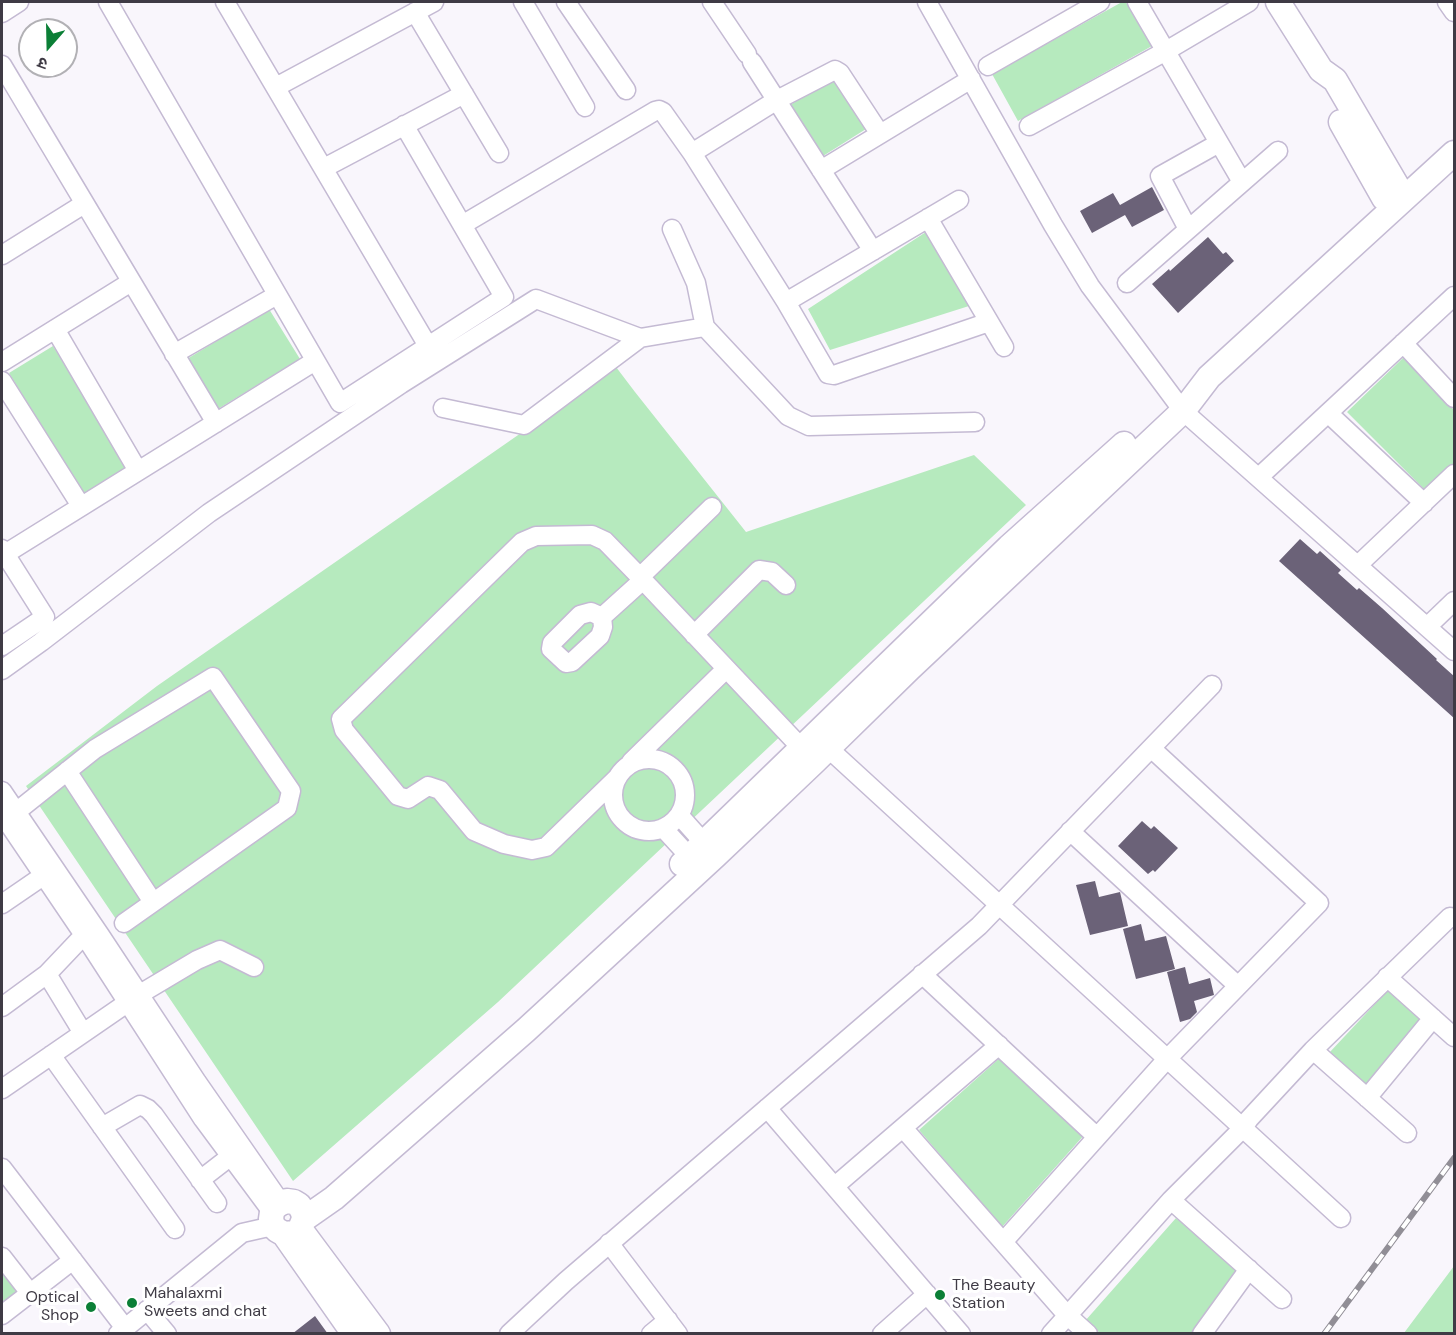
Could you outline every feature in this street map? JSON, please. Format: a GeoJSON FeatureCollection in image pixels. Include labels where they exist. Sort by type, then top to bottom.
{"type":"FeatureCollection","features":[{"type":"Feature","properties":{"kind":"main road"},"geometry":{"type":"LineString","coordinates":[[1278,2],[1321,70],[1322,88],[1394,198]]}},
{"type":"Feature","properties":{"kind":"main road"},"geometry":{"type":"LineString","coordinates":[[1394,198],[1455,133]]}},
{"type":"Feature","properties":{"kind":"main road"},"geometry":{"type":"LineString","coordinates":[[287,1218],[309,1196],[357,1159],[702,856],[815,748],[1009,547],[1178,405],[1335,243],[1455,153]]}},
{"type":"Feature","properties":{"kind":"main road"},"geometry":{"type":"LineString","coordinates":[[287,1218],[354,1334]]}},
{"type":"Feature","properties":{"kind":"main road"},"geometry":{"type":"LineString","coordinates":[[287,1218],[378,1334]]}},
{"type":"Feature","properties":{"kind":"street"},"geometry":{"type":"LineString","coordinates":[[2,13],[19,2]]}},
{"type":"Feature","properties":{"kind":"street"},"geometry":{"type":"LineString","coordinates":[[108,2],[340,403],[504,297],[404,125]]}},
{"type":"Feature","properties":{"kind":"street"},"geometry":{"type":"LineString","coordinates":[[276,87],[434,2]]}},
{"type":"Feature","properties":{"kind":"street"},"geometry":{"type":"LineString","coordinates":[[523,2],[585,107]]}},
{"type":"Feature","properties":{"kind":"street"},"geometry":{"type":"LineString","coordinates":[[566,2],[626,90]]}},
{"type":"Feature","properties":{"kind":"street"},"geometry":{"type":"LineString","coordinates":[[712,2],[873,251]]}},
{"type":"Feature","properties":{"kind":"street"},"geometry":{"type":"LineString","coordinates":[[927,2],[1090,286],[1178,405],[1455,651]]}},
{"type":"Feature","properties":{"kind":"street"},"geometry":{"type":"LineString","coordinates":[[988,66],[1100,2]]}},
{"type":"Feature","properties":{"kind":"street"},"geometry":{"type":"LineString","coordinates":[[1137,2],[1242,182]]}},
{"type":"Feature","properties":{"kind":"street"},"geometry":{"type":"LineString","coordinates":[[1029,126],[1166,51],[1249,2]]}},
{"type":"Feature","properties":{"kind":"street"},"geometry":{"type":"LineString","coordinates":[[1447,2],[1455,12]]}},
{"type":"Feature","properties":{"kind":"street"},"geometry":{"type":"LineString","coordinates":[[232,4],[276,87],[428,346]]}},
{"type":"Feature","properties":{"kind":"street"},"geometry":{"type":"LineString","coordinates":[[415,12],[499,153]]}},
{"type":"Feature","properties":{"kind":"street"},"geometry":{"type":"LineString","coordinates":[[2,65],[216,423]]}},
{"type":"Feature","properties":{"kind":"street"},"geometry":{"type":"LineString","coordinates":[[692,153],[777,100],[832,71],[838,71],[880,135]]}},
{"type":"Feature","properties":{"kind":"street"},"geometry":{"type":"LineString","coordinates":[[821,170],[971,79]]}},
{"type":"Feature","properties":{"kind":"street"},"geometry":{"type":"LineString","coordinates":[[324,168],[464,94]]}},
{"type":"Feature","properties":{"kind":"street"},"geometry":{"type":"LineString","coordinates":[[462,225],[655,111],[663,112],[692,153],[786,302],[825,372],[831,375],[989,322]]}},
{"type":"Feature","properties":{"kind":"street"},"geometry":{"type":"LineString","coordinates":[[1188,229],[1160,176],[1219,143]]}},
{"type":"Feature","properties":{"kind":"street"},"geometry":{"type":"LineString","coordinates":[[1127,284],[1278,151]]}},
{"type":"Feature","properties":{"kind":"street"},"geometry":{"type":"LineString","coordinates":[[786,302],[959,200]]}},
{"type":"Feature","properties":{"kind":"street"},"geometry":{"type":"LineString","coordinates":[[2,255],[84,204]]}},
{"type":"Feature","properties":{"kind":"street"},"geometry":{"type":"LineString","coordinates":[[928,218],[1004,347]]}},
{"type":"Feature","properties":{"kind":"street"},"geometry":{"type":"LineString","coordinates":[[672,229],[696,283],[705,327],[788,416],[809,426],[975,422]]}},
{"type":"Feature","properties":{"kind":"street"},"geometry":{"type":"LineString","coordinates":[[2,362],[131,282]]}},
{"type":"Feature","properties":{"kind":"street"},"geometry":{"type":"LineString","coordinates":[[174,354],[277,295]]}},
{"type":"Feature","properties":{"kind":"street"},"geometry":{"type":"LineString","coordinates":[[1259,477],[1455,296]]}},
{"type":"Feature","properties":{"kind":"street"},"geometry":{"type":"LineString","coordinates":[[2,670],[209,513],[401,384],[536,299],[640,338]]}},
{"type":"Feature","properties":{"kind":"street"},"geometry":{"type":"LineString","coordinates":[[443,408],[524,425],[640,338],[705,327]]}},
{"type":"Feature","properties":{"kind":"street"},"geometry":{"type":"LineString","coordinates":[[55,329],[138,471]]}},
{"type":"Feature","properties":{"kind":"street"},"geometry":{"type":"LineString","coordinates":[[1403,343],[1455,398]]}},
{"type":"Feature","properties":{"kind":"street"},"geometry":{"type":"LineString","coordinates":[[2,646],[45,617],[3,551],[81,506],[315,361]]}},
{"type":"Feature","properties":{"kind":"street"},"geometry":{"type":"LineString","coordinates":[[2,381],[81,506]]}},
{"type":"Feature","properties":{"kind":"street"},"geometry":{"type":"LineString","coordinates":[[1328,413],[1424,503]]}},
{"type":"Feature","properties":{"kind":"street"},"geometry":{"type":"LineString","coordinates":[[1358,565],[1455,474]]}},
{"type":"Feature","properties":{"kind":"street"},"geometry":{"type":"LineString","coordinates":[[602,617],[712,507]]}},
{"type":"Feature","properties":{"kind":"street"},"geometry":{"type":"LineString","coordinates":[[726,669],[546,847],[532,850],[504,844],[474,831],[440,790],[428,786],[408,800],[398,796],[344,730],[341,719],[522,542],[536,536],[592,535],[604,541],[642,578],[726,669],[815,748],[999,904],[1341,1218]]}},
{"type":"Feature","properties":{"kind":"street"},"geometry":{"type":"LineString","coordinates":[[694,635],[759,570],[772,572],[786,585]]}},
{"type":"Feature","properties":{"kind":"street"},"geometry":{"type":"LineString","coordinates":[[1428,626],[1455,602]]}},
{"type":"Feature","properties":{"kind":"street"},"geometry":{"type":"LineString","coordinates":[[9,813],[95,749],[213,677],[291,791],[287,808],[124,923]]}},
{"type":"Feature","properties":{"kind":"street"},"geometry":{"type":"LineString","coordinates":[[509,1334],[609,1243],[978,926],[1212,685]]}},
{"type":"Feature","properties":{"kind":"street"},"geometry":{"type":"LineString","coordinates":[[1003,1242],[1167,1059],[1319,903],[1151,748]]}},
{"type":"Feature","properties":{"kind":"street"},"geometry":{"type":"LineString","coordinates":[[649,759],[661,761],[671,767],[679,775],[684,785],[685,797],[679,815],[658,830],[646,831],[626,822],[618,812],[614,801],[614,788],[622,772],[637,761],[649,759]]}},
{"type":"Feature","properties":{"kind":"street"},"geometry":{"type":"LineString","coordinates":[[67,771],[153,902]]}},
{"type":"Feature","properties":{"kind":"street"},"geometry":{"type":"LineString","coordinates":[[2,791],[9,813],[191,1086],[287,1218]]}},
{"type":"Feature","properties":{"kind":"street"},"geometry":{"type":"LineString","coordinates":[[679,815],[702,856]]}},
{"type":"Feature","properties":{"kind":"street"},"geometry":{"type":"LineString","coordinates":[[663,828],[702,856]]}},
{"type":"Feature","properties":{"kind":"street"},"geometry":{"type":"LineString","coordinates":[[1070,831],[1238,986]]}},
{"type":"Feature","properties":{"kind":"street"},"geometry":{"type":"LineString","coordinates":[[2,904],[49,873]]}},
{"type":"Feature","properties":{"kind":"street"},"geometry":{"type":"LineString","coordinates":[[1051,1334],[1171,1200],[1243,1128],[1313,1050],[1450,917],[1455,918]]}},
{"type":"Feature","properties":{"kind":"street"},"geometry":{"type":"LineString","coordinates":[[2,1007],[47,974],[89,931]]}},
{"type":"Feature","properties":{"kind":"street"},"geometry":{"type":"LineString","coordinates":[[3,1086],[133,998],[187,966],[220,950],[254,967]]}},
{"type":"Feature","properties":{"kind":"street"},"geometry":{"type":"LineString","coordinates":[[47,974],[83,1033]]}},
{"type":"Feature","properties":{"kind":"street"},"geometry":{"type":"LineString","coordinates":[[922,974],[1097,1137]]}},
{"type":"Feature","properties":{"kind":"street"},"geometry":{"type":"LineString","coordinates":[[1387,977],[1455,1037]]}},
{"type":"Feature","properties":{"kind":"street"},"geometry":{"type":"LineString","coordinates":[[1367,1098],[1433,1018]]}},
{"type":"Feature","properties":{"kind":"street"},"geometry":{"type":"LineString","coordinates":[[835,1186],[999,1045]]}},
{"type":"Feature","properties":{"kind":"street"},"geometry":{"type":"LineString","coordinates":[[1313,1050],[1407,1132]]}},
{"type":"Feature","properties":{"kind":"street"},"geometry":{"type":"LineString","coordinates":[[51,1055],[175,1229]]}},
{"type":"Feature","properties":{"kind":"street"},"geometry":{"type":"LineString","coordinates":[[191,1086],[203,1119],[231,1156],[287,1218]]}},
{"type":"Feature","properties":{"kind":"street"},"geometry":{"type":"LineString","coordinates":[[102,1127],[140,1105],[148,1108],[217,1203]]}},
{"type":"Feature","properties":{"kind":"street"},"geometry":{"type":"LineString","coordinates":[[768,1108],[961,1334]]}},
{"type":"Feature","properties":{"kind":"street"},"geometry":{"type":"LineString","coordinates":[[903,1128],[1067,1315],[1088,1334]]}},
{"type":"Feature","properties":{"kind":"street"},"geometry":{"type":"LineString","coordinates":[[200,1180],[231,1156]]}},
{"type":"Feature","properties":{"kind":"street"},"geometry":{"type":"LineString","coordinates":[[2,1168],[73,1260],[121,1331],[242,1233],[287,1218]]}},
{"type":"Feature","properties":{"kind":"street"},"geometry":{"type":"LineString","coordinates":[[1171,1200],[1282,1299]]}},
{"type":"Feature","properties":{"kind":"street"},"geometry":{"type":"LineString","coordinates":[[609,1243],[673,1327],[651,1334]]}},
{"type":"Feature","properties":{"kind":"street"},"geometry":{"type":"LineString","coordinates":[[2,1257],[30,1293]]}},
{"type":"Feature","properties":{"kind":"street"},"geometry":{"type":"LineString","coordinates":[[2,1315],[73,1260]]}},
{"type":"Feature","properties":{"kind":"street"},"geometry":{"type":"LineString","coordinates":[[1202,1334],[1249,1269]]}},
{"type":"Feature","properties":{"kind":"street"},"geometry":{"type":"LineString","coordinates":[[882,1334],[927,1294]]}},
{"type":"Feature","properties":{"kind":"street"},"geometry":{"type":"LineString","coordinates":[[147,1310],[167,1334]]}},
{"type":"Feature","properties":{"kind":"green space"},"geometry":{"type":"Polygon","coordinates":[[[1122,2],[1126,2],[1152,46],[1018,121],[992,74],[1122,2]]]}},
{"type":"Feature","properties":{"kind":"green space"},"geometry":{"type":"Polygon","coordinates":[[[833,78],[866,129],[823,156],[790,105],[833,78]]]}},
{"type":"Feature","properties":{"kind":"green space"},"geometry":{"type":"Polygon","coordinates":[[[926,232],[969,306],[830,350],[808,309],[926,232]]]}},
{"type":"Feature","properties":{"kind":"green space"},"geometry":{"type":"Polygon","coordinates":[[[269,309],[300,359],[218,409],[187,359],[269,309]]]}},
{"type":"Feature","properties":{"kind":"green space"},"geometry":{"type":"Polygon","coordinates":[[[53,346],[128,468],[84,495],[9,373],[53,346]]]}},
{"type":"Feature","properties":{"kind":"green space"},"geometry":{"type":"Polygon","coordinates":[[[1403,358],[1454,410],[1454,463],[1426,491],[1347,412],[1403,358]]]}},
{"type":"Feature","properties":{"kind":"green space"},"geometry":{"type":"Polygon","coordinates":[[[616,367],[746,532],[974,455],[1026,505],[498,1002],[293,1181],[26,786],[157,686],[616,367]]]}},
{"type":"Feature","properties":{"kind":"green space"},"geometry":{"type":"Polygon","coordinates":[[[1389,989],[1423,1019],[1368,1087],[1329,1053],[1389,989]]]}},
{"type":"Feature","properties":{"kind":"green space"},"geometry":{"type":"Polygon","coordinates":[[[1002,1056],[1085,1134],[1002,1227],[919,1130],[1002,1056]]]}},
{"type":"Feature","properties":{"kind":"green space"},"geometry":{"type":"Polygon","coordinates":[[[1176,1218],[1238,1270],[1192,1333],[1100,1333],[1085,1321],[1176,1218]]]}},
{"type":"Feature","properties":{"kind":"green space"},"geometry":{"type":"Polygon","coordinates":[[[1454,1266],[1454,1333],[1404,1333],[1454,1266]]]}},
{"type":"Feature","properties":{"kind":"green space"},"geometry":{"type":"Polygon","coordinates":[[[2,1271],[18,1291],[2,1304],[2,1271]]]}},
{"type":"Feature","properties":{"kind":"building"},"geometry":{"type":"Polygon","coordinates":[[[1152,187],[1164,210],[1132,227],[1125,215],[1092,233],[1080,211],[1113,193],[1120,205],[1152,187]]]}},
{"type":"Feature","properties":{"kind":"building"},"geometry":{"type":"Polygon","coordinates":[[[1208,237],[1223,254],[1226,252],[1234,261],[1178,313],[1152,284],[1208,237]]]}},
{"type":"Feature","properties":{"kind":"building"},"geometry":{"type":"Polygon","coordinates":[[[1300,539],[1317,554],[1320,551],[1341,570],[1338,573],[1382,608],[1455,677],[1455,719],[1279,561],[1300,539]]]}},
{"type":"Feature","properties":{"kind":"building"},"geometry":{"type":"Polygon","coordinates":[[[1142,821],[1151,829],[1154,826],[1178,848],[1155,872],[1153,870],[1148,874],[1118,846],[1142,821]]]}},
{"type":"Feature","properties":{"kind":"building"},"geometry":{"type":"Polygon","coordinates":[[[1095,881],[1099,897],[1120,892],[1128,926],[1090,935],[1076,885],[1095,881]]]}},
{"type":"Feature","properties":{"kind":"building"},"geometry":{"type":"Polygon","coordinates":[[[1141,924],[1145,941],[1166,936],[1175,969],[1136,979],[1123,929],[1141,924]]]}},
{"type":"Feature","properties":{"kind":"building"},"geometry":{"type":"Polygon","coordinates":[[[1185,967],[1189,984],[1210,978],[1214,995],[1194,1001],[1197,1012],[1190,1019],[1180,1022],[1167,972],[1185,967]]]}},
{"type":"Feature","properties":{"kind":"building"},"geometry":{"type":"Polygon","coordinates":[[[315,1316],[328,1334],[292,1334],[315,1316]]]}},
{"type":"Feature","properties":{"kind":"railway"},"geometry":{"type":"LineString","coordinates":[[1324,1334],[1454,1158]]}},
{"type":"Feature","properties":{"kind":"place","name":"The Beauty Station"},"geometry":{"type":"Point","coordinates":[940,1295]}},
{"type":"Feature","properties":{"kind":"place","name":"Mahalaxmi Sweets and chat"},"geometry":{"type":"Point","coordinates":[132,1303]}},
{"type":"Feature","properties":{"kind":"place","name":"Optical Shop"},"geometry":{"type":"Point","coordinates":[91,1307]}}]}
